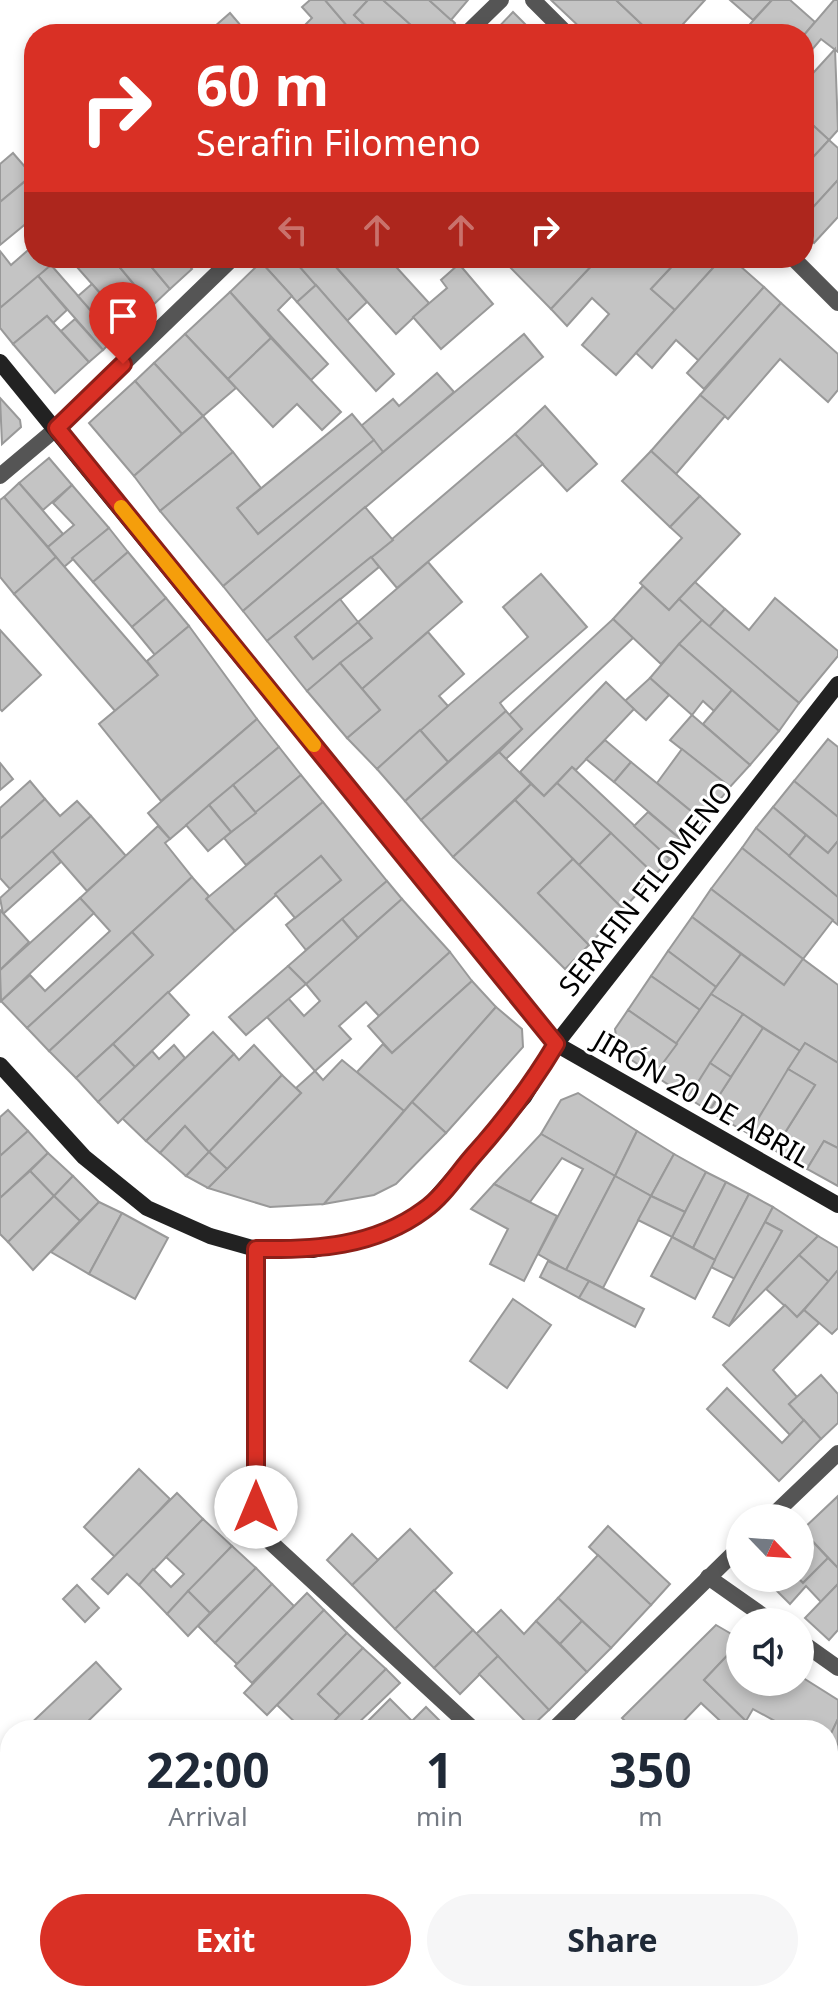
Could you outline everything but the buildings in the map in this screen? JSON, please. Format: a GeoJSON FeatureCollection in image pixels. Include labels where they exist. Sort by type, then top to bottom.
{"type":"FeatureCollection","features":[{"type":"Feature","properties":{"kind":"main road","name":"JIRÓN 20 DE ABRIL"},"geometry":{"type":"LineString","coordinates":[[0,362],[57,428],[556,1044],[838,1205]]}},
{"type":"Feature","properties":{"kind":"main road","name":"SERAFIN FILOMENO"},"geometry":{"type":"LineString","coordinates":[[0,1065],[84,1157],[147,1208],[210,1236],[256,1249],[313,1250],[385,1233],[426,1209],[524,1097],[556,1044],[838,684]]}},
{"type":"Feature","properties":{"kind":"street"},"geometry":{"type":"LineString","coordinates":[[476,24],[501,0]]}},
{"type":"Feature","properties":{"kind":"street"},"geometry":{"type":"LineString","coordinates":[[533,0],[557,24]]}},
{"type":"Feature","properties":{"kind":"street"},"geometry":{"type":"LineString","coordinates":[[0,476],[57,428],[223,268]]}},
{"type":"Feature","properties":{"kind":"street"},"geometry":{"type":"LineString","coordinates":[[803,268],[838,303]]}},
{"type":"Feature","properties":{"kind":"street"},"geometry":{"type":"LineString","coordinates":[[256,1249],[256,1507],[266,1538],[463,1720]]}},
{"type":"Feature","properties":{"kind":"street"},"geometry":{"type":"LineString","coordinates":[[785,1504],[838,1453]]}},
{"type":"Feature","properties":{"kind":"street"},"geometry":{"type":"LineString","coordinates":[[563,1720],[726,1560]]}},
{"type":"Feature","properties":{"kind":"street"},"geometry":{"type":"LineString","coordinates":[[708,1577],[752,1608]]}},
{"type":"Feature","properties":{"kind":"street"},"geometry":{"type":"LineString","coordinates":[[814,1651],[838,1668]]}},
{"type":"Feature","properties":{"kind":"slow traffic"},"geometry":{"type":"LineString","coordinates":[[121,507],[314,745]]}},
{"type":"Feature","properties":{"kind":"route"},"geometry":{"type":"LineString","coordinates":[[123,364],[57,428],[556,1044],[524,1097],[426,1209],[385,1233],[344,1244],[313,1250],[256,1249],[256,1507]]}}]}
